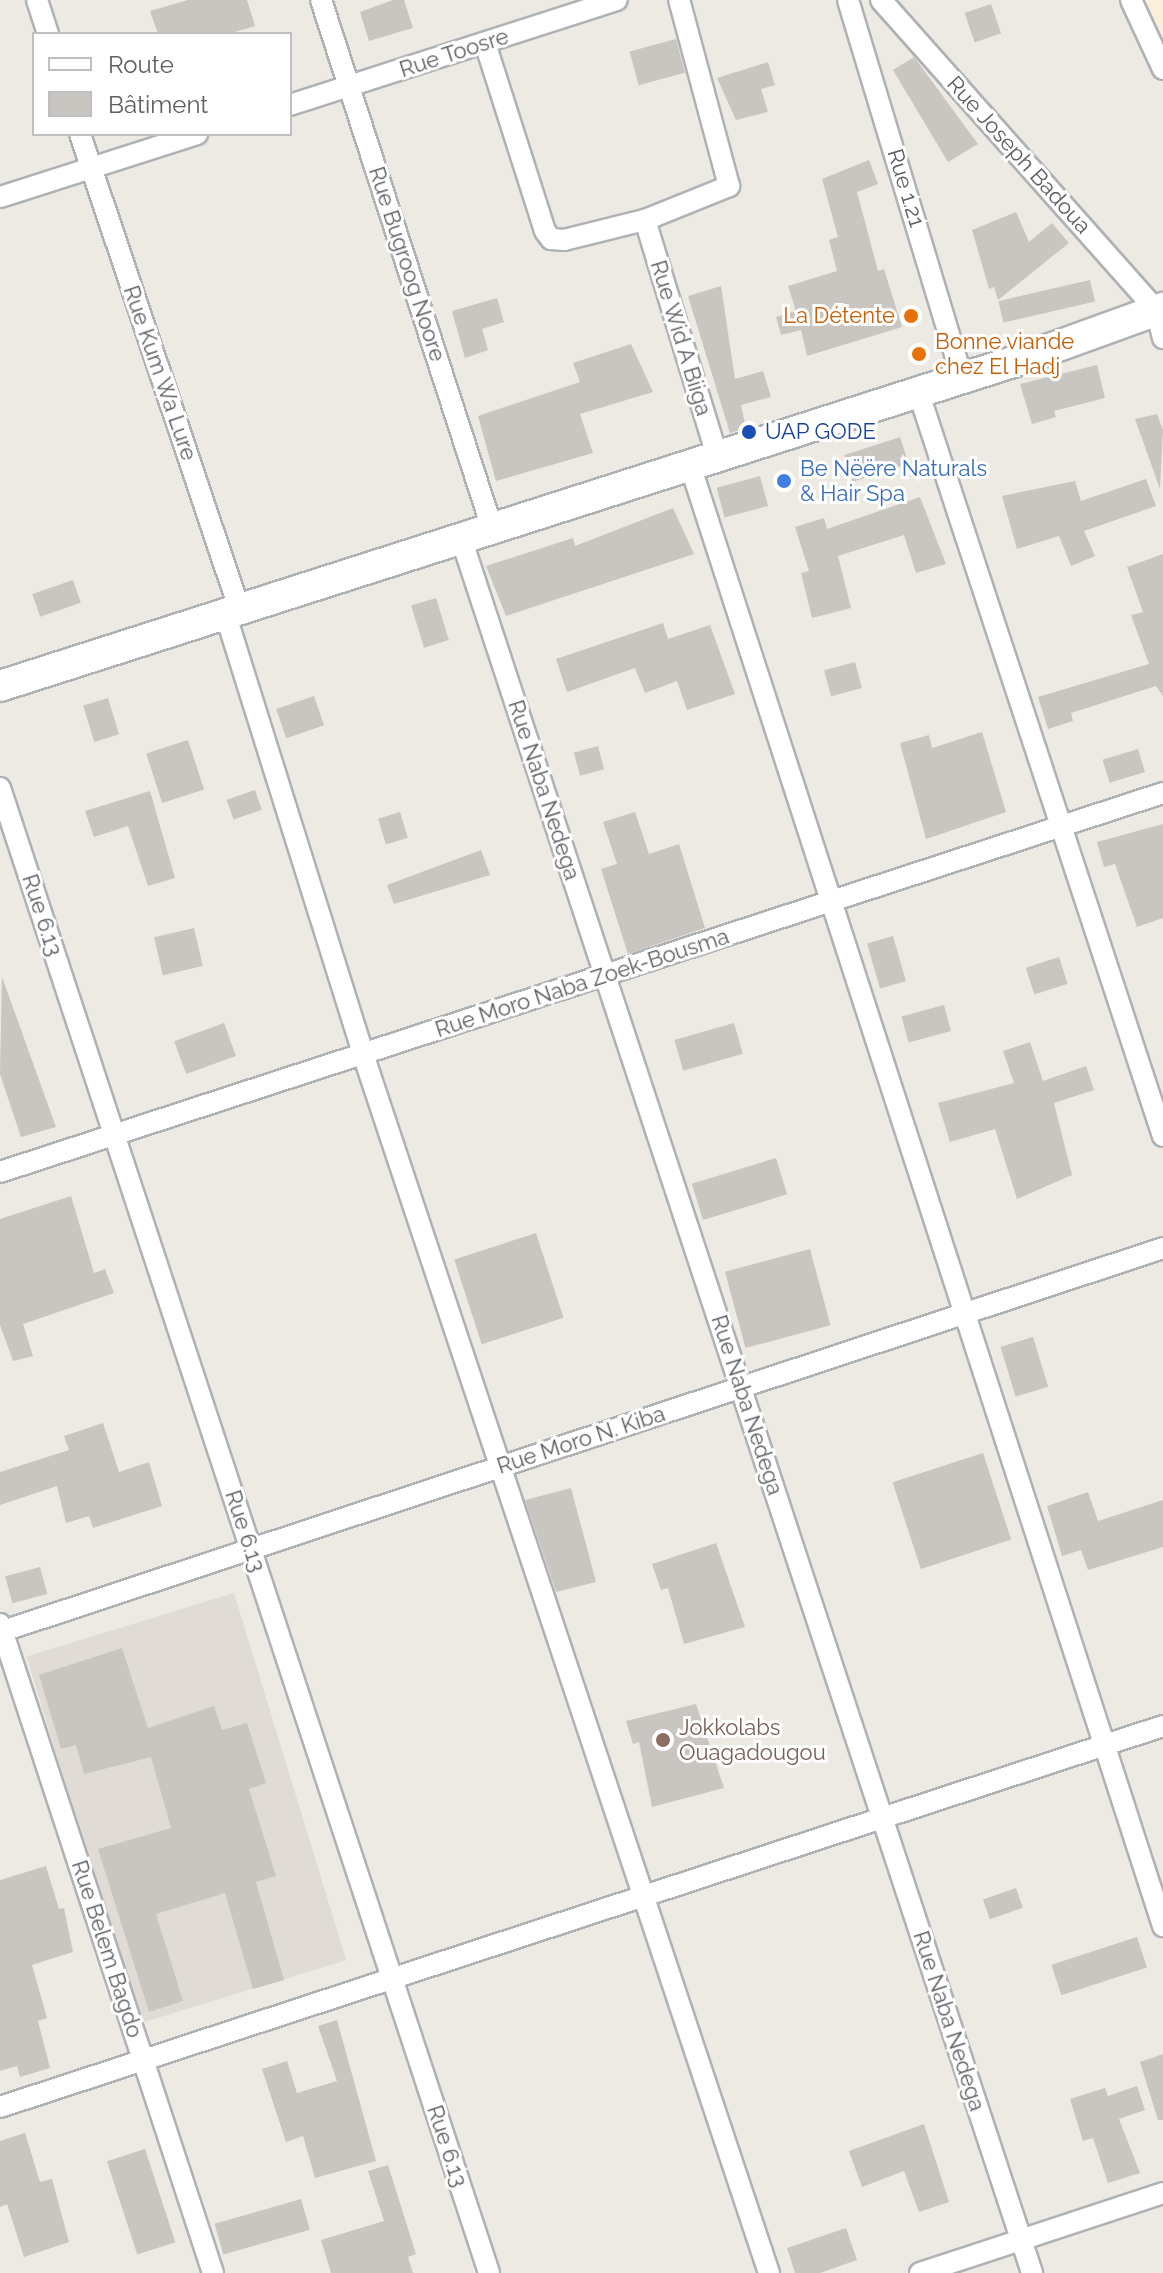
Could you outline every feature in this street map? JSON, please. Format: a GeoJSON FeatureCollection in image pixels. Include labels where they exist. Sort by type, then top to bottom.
{"type":"FeatureCollection","features":[{"type":"Feature","properties":{"kind":"main road"},"geometry":{"type":"LineString","coordinates":[[0,686],[233,614],[962,377],[1161,324]]}},
{"type":"Feature","properties":{"kind":"street"},"geometry":{"type":"LineString","coordinates":[[37,0],[47,32]]}},
{"type":"Feature","properties":{"kind":"street","name":"Rue Bugroog Noore"},"geometry":{"type":"LineString","coordinates":[[321,0],[492,528]]}},
{"type":"Feature","properties":{"kind":"street","name":"Rue Toosre"},"geometry":{"type":"LineString","coordinates":[[292,104],[617,0]]}},
{"type":"Feature","properties":{"kind":"street"},"geometry":{"type":"LineString","coordinates":[[485,43],[551,239],[645,220],[729,186],[679,0]]}},
{"type":"Feature","properties":{"kind":"street","name":"Rue 1.21"},"geometry":{"type":"LineString","coordinates":[[848,0],[962,377]]}},
{"type":"Feature","properties":{"kind":"street","name":"Rue Joseph Badoua"},"geometry":{"type":"LineString","coordinates":[[881,0],[1161,324]]}},
{"type":"Feature","properties":{"kind":"street"},"geometry":{"type":"LineString","coordinates":[[1131,0],[1163,69]]}},
{"type":"Feature","properties":{"kind":"street","name":"Rue Kum Wa Lure"},"geometry":{"type":"LineString","coordinates":[[81,136],[233,614],[363,1054],[769,2273]]}},
{"type":"Feature","properties":{"kind":"street"},"geometry":{"type":"LineString","coordinates":[[0,197],[191,136]]}},
{"type":"Feature","properties":{"kind":"street","name":"Rue Wid A Biiga"},"geometry":{"type":"LineString","coordinates":[[645,220],[704,460],[831,901],[1163,1926]]}},
{"type":"Feature","properties":{"kind":"street"},"geometry":{"type":"LineString","coordinates":[[918,391],[1163,1136]]}},
{"type":"Feature","properties":{"kind":"street","name":"Rue Naba Nedega"},"geometry":{"type":"LineString","coordinates":[[461,538],[1032,2273]]}},
{"type":"Feature","properties":{"kind":"street","name":"Rue 6.13"},"geometry":{"type":"LineString","coordinates":[[0,788],[489,2273]]}},
{"type":"Feature","properties":{"kind":"street","name":"Rue Moro Naba Zoek-Bousma"},"geometry":{"type":"LineString","coordinates":[[0,1172],[1163,793]]}},
{"type":"Feature","properties":{"kind":"street","name":"Rue Moro N. Kiba"},"geometry":{"type":"LineString","coordinates":[[1,1630],[1163,1248]]}},
{"type":"Feature","properties":{"kind":"street","name":"Rue Belem Bagdo"},"geometry":{"type":"LineString","coordinates":[[1,1630],[213,2273]]}},
{"type":"Feature","properties":{"kind":"street"},"geometry":{"type":"LineString","coordinates":[[0,2107],[1163,1726]]}},
{"type":"Feature","properties":{"kind":"street"},"geometry":{"type":"LineString","coordinates":[[920,2273],[1163,2193]]}},
{"type":"Feature","properties":{"kind":"shaded area"},"geometry":{"type":"Polygon","coordinates":[[[1131,0],[1163,0],[1163,69],[1131,0]]]}},
{"type":"Feature","properties":{"kind":"shaded area"},"geometry":{"type":"Polygon","coordinates":[[[234,1593],[346,1960],[139,2024],[26,1656],[234,1593]]]}},
{"type":"Feature","properties":{"kind":"building"},"geometry":{"type":"Polygon","coordinates":[[[188,0],[247,0],[255,26],[235,32],[157,32],[150,11],[188,0]]]}},
{"type":"Feature","properties":{"kind":"building"},"geometry":{"type":"Polygon","coordinates":[[[393,0],[404,0],[413,28],[369,41],[360,12],[393,0]]]}},
{"type":"Feature","properties":{"kind":"building"},"geometry":{"type":"Polygon","coordinates":[[[991,4],[1001,33],[975,42],[965,13],[991,4]]]}},
{"type":"Feature","properties":{"kind":"building"},"geometry":{"type":"Polygon","coordinates":[[[676,39],[685,73],[639,85],[630,51],[676,39]]]}},
{"type":"Feature","properties":{"kind":"building"},"geometry":{"type":"Polygon","coordinates":[[[914,57],[978,144],[948,162],[893,70],[914,57]]]}},
{"type":"Feature","properties":{"kind":"building"},"geometry":{"type":"Polygon","coordinates":[[[768,62],[775,85],[761,89],[768,112],[736,120],[717,78],[768,62]]]}},
{"type":"Feature","properties":{"kind":"building"},"geometry":{"type":"Polygon","coordinates":[[[869,160],[878,184],[857,192],[878,271],[884,269],[902,327],[807,356],[801,330],[781,335],[776,317],[796,311],[788,286],[837,271],[829,240],[838,237],[822,179],[869,160]]]}},
{"type":"Feature","properties":{"kind":"building"},"geometry":{"type":"Polygon","coordinates":[[[1016,212],[1029,242],[1052,223],[1069,243],[998,300],[994,287],[989,289],[972,230],[1016,212]]]}},
{"type":"Feature","properties":{"kind":"building"},"geometry":{"type":"Polygon","coordinates":[[[1090,280],[1095,301],[1003,323],[998,301],[1090,280]]]}},
{"type":"Feature","properties":{"kind":"building"},"geometry":{"type":"Polygon","coordinates":[[[721,286],[735,379],[763,371],[771,397],[741,405],[746,428],[730,433],[688,296],[721,286]]]}},
{"type":"Feature","properties":{"kind":"building"},"geometry":{"type":"Polygon","coordinates":[[[497,298],[504,322],[482,329],[488,350],[465,358],[452,311],[497,298]]]}},
{"type":"Feature","properties":{"kind":"building"},"geometry":{"type":"Polygon","coordinates":[[[631,344],[653,392],[580,414],[593,453],[496,481],[478,416],[580,382],[573,363],[631,344]]]}},
{"type":"Feature","properties":{"kind":"building"},"geometry":{"type":"Polygon","coordinates":[[[1097,365],[1105,398],[1054,411],[1056,417],[1032,424],[1020,384],[1097,365]]]}},
{"type":"Feature","properties":{"kind":"building"},"geometry":{"type":"Polygon","coordinates":[[[1157,414],[1163,430],[1160,489],[1135,419],[1157,414]]]}},
{"type":"Feature","properties":{"kind":"building"},"geometry":{"type":"Polygon","coordinates":[[[900,437],[909,464],[853,482],[844,455],[900,437]]]}},
{"type":"Feature","properties":{"kind":"building"},"geometry":{"type":"Polygon","coordinates":[[[760,476],[768,506],[725,518],[717,488],[760,476]]]}},
{"type":"Feature","properties":{"kind":"building"},"geometry":{"type":"Polygon","coordinates":[[[1146,479],[1156,506],[1084,531],[1095,556],[1071,566],[1059,536],[1017,549],[1002,496],[1075,481],[1081,501],[1146,479]]]}},
{"type":"Feature","properties":{"kind":"building"},"geometry":{"type":"Polygon","coordinates":[[[920,497],[946,564],[916,573],[904,535],[838,556],[851,608],[812,618],[801,573],[809,571],[795,527],[824,518],[827,529],[920,497]]]}},
{"type":"Feature","properties":{"kind":"building"},"geometry":{"type":"Polygon","coordinates":[[[673,508],[694,554],[506,616],[486,566],[573,538],[575,546],[673,508]]]}},
{"type":"Feature","properties":{"kind":"building"},"geometry":{"type":"Polygon","coordinates":[[[1163,554],[1163,696],[1156,686],[1071,713],[1073,721],[1048,729],[1038,697],[1149,664],[1131,615],[1143,612],[1127,567],[1163,554]]]}},
{"type":"Feature","properties":{"kind":"building"},"geometry":{"type":"Polygon","coordinates":[[[73,580],[81,603],[40,617],[32,594],[73,580]]]}},
{"type":"Feature","properties":{"kind":"building"},"geometry":{"type":"Polygon","coordinates":[[[436,598],[449,640],[424,648],[411,606],[436,598]]]}},
{"type":"Feature","properties":{"kind":"building"},"geometry":{"type":"Polygon","coordinates":[[[663,623],[668,639],[710,625],[735,694],[687,710],[677,681],[645,693],[635,668],[567,692],[556,659],[663,623]]]}},
{"type":"Feature","properties":{"kind":"building"},"geometry":{"type":"Polygon","coordinates":[[[855,662],[862,688],[831,696],[824,670],[855,662]]]}},
{"type":"Feature","properties":{"kind":"building"},"geometry":{"type":"Polygon","coordinates":[[[314,696],[324,725],[286,738],[276,709],[314,696]]]}},
{"type":"Feature","properties":{"kind":"building"},"geometry":{"type":"Polygon","coordinates":[[[108,698],[119,734],[94,742],[83,706],[108,698]]]}},
{"type":"Feature","properties":{"kind":"building"},"geometry":{"type":"Polygon","coordinates":[[[982,732],[1006,812],[926,839],[900,743],[929,735],[932,748],[982,732]]]}},
{"type":"Feature","properties":{"kind":"building"},"geometry":{"type":"Polygon","coordinates":[[[188,740],[204,789],[162,803],[146,754],[188,740]]]}},
{"type":"Feature","properties":{"kind":"building"},"geometry":{"type":"Polygon","coordinates":[[[598,746],[604,769],[580,776],[574,752],[598,746]]]}},
{"type":"Feature","properties":{"kind":"building"},"geometry":{"type":"Polygon","coordinates":[[[1138,749],[1145,772],[1110,783],[1103,760],[1138,749]]]}},
{"type":"Feature","properties":{"kind":"building"},"geometry":{"type":"Polygon","coordinates":[[[255,790],[262,810],[233,820],[227,800],[255,790]]]}},
{"type":"Feature","properties":{"kind":"building"},"geometry":{"type":"Polygon","coordinates":[[[150,791],[175,878],[148,886],[128,826],[94,837],[85,811],[150,791]]]}},
{"type":"Feature","properties":{"kind":"building"},"geometry":{"type":"Polygon","coordinates":[[[400,812],[408,838],[386,845],[378,819],[400,812]]]}},
{"type":"Feature","properties":{"kind":"building"},"geometry":{"type":"Polygon","coordinates":[[[635,812],[649,854],[679,844],[705,928],[628,954],[601,869],[617,864],[603,822],[635,812]]]}},
{"type":"Feature","properties":{"kind":"building"},"geometry":{"type":"Polygon","coordinates":[[[1163,824],[1163,918],[1137,927],[1115,864],[1104,867],[1097,842],[1163,824]]]}},
{"type":"Feature","properties":{"kind":"building"},"geometry":{"type":"Polygon","coordinates":[[[481,850],[490,875],[394,904],[387,885],[481,850]]]}},
{"type":"Feature","properties":{"kind":"building"},"geometry":{"type":"Polygon","coordinates":[[[194,928],[203,966],[163,975],[154,937],[194,928]]]}},
{"type":"Feature","properties":{"kind":"building"},"geometry":{"type":"Polygon","coordinates":[[[893,936],[906,981],[880,989],[867,943],[893,936]]]}},
{"type":"Feature","properties":{"kind":"building"},"geometry":{"type":"Polygon","coordinates":[[[1059,957],[1068,984],[1034,994],[1026,968],[1059,957]]]}},
{"type":"Feature","properties":{"kind":"building"},"geometry":{"type":"Polygon","coordinates":[[[2,977],[56,1127],[21,1137],[0,1074],[2,977]]]}},
{"type":"Feature","properties":{"kind":"building"},"geometry":{"type":"Polygon","coordinates":[[[944,1005],[951,1031],[908,1042],[901,1016],[944,1005]]]}},
{"type":"Feature","properties":{"kind":"building"},"geometry":{"type":"Polygon","coordinates":[[[224,1023],[236,1056],[186,1074],[174,1041],[224,1023]]]}},
{"type":"Feature","properties":{"kind":"building"},"geometry":{"type":"Polygon","coordinates":[[[734,1023],[743,1054],[683,1071],[674,1040],[734,1023]]]}},
{"type":"Feature","properties":{"kind":"building"},"geometry":{"type":"Polygon","coordinates":[[[1030,1042],[1043,1081],[1086,1066],[1094,1090],[1054,1103],[1072,1175],[1017,1199],[995,1129],[950,1142],[938,1103],[1014,1083],[1003,1051],[1030,1042]]]}},
{"type":"Feature","properties":{"kind":"building"},"geometry":{"type":"Polygon","coordinates":[[[776,1158],[787,1194],[703,1220],[692,1184],[776,1158]]]}},
{"type":"Feature","properties":{"kind":"building"},"geometry":{"type":"Polygon","coordinates":[[[71,1196],[94,1273],[105,1269],[114,1293],[23,1324],[33,1356],[13,1361],[0,1325],[0,1219],[71,1196]]]}},
{"type":"Feature","properties":{"kind":"building"},"geometry":{"type":"Polygon","coordinates":[[[536,1233],[564,1318],[482,1344],[454,1260],[536,1233]]]}},
{"type":"Feature","properties":{"kind":"building"},"geometry":{"type":"Polygon","coordinates":[[[810,1249],[830,1325],[745,1348],[725,1272],[810,1249]]]}},
{"type":"Feature","properties":{"kind":"building"},"geometry":{"type":"Polygon","coordinates":[[[1033,1337],[1048,1387],[1016,1397],[1000,1347],[1033,1337]]]}},
{"type":"Feature","properties":{"kind":"building"},"geometry":{"type":"Polygon","coordinates":[[[103,1423],[119,1472],[149,1462],[162,1506],[93,1528],[89,1516],[66,1523],[57,1486],[0,1505],[0,1472],[69,1450],[64,1436],[103,1423]]]}},
{"type":"Feature","properties":{"kind":"building"},"geometry":{"type":"Polygon","coordinates":[[[983,1453],[1011,1540],[921,1569],[893,1482],[983,1453]]]}},
{"type":"Feature","properties":{"kind":"building"},"geometry":{"type":"Polygon","coordinates":[[[571,1488],[596,1582],[556,1592],[525,1500],[571,1488]]]}},
{"type":"Feature","properties":{"kind":"building"},"geometry":{"type":"Polygon","coordinates":[[[1088,1492],[1098,1521],[1163,1500],[1163,1547],[1088,1570],[1081,1550],[1062,1556],[1047,1506],[1088,1492]]]}},
{"type":"Feature","properties":{"kind":"building"},"geometry":{"type":"Polygon","coordinates":[[[716,1543],[745,1627],[684,1644],[668,1588],[661,1590],[652,1564],[716,1543]]]}},
{"type":"Feature","properties":{"kind":"building"},"geometry":{"type":"Polygon","coordinates":[[[40,1567],[47,1594],[12,1603],[5,1576],[40,1567]]]}},
{"type":"Feature","properties":{"kind":"building"},"geometry":{"type":"Polygon","coordinates":[[[122,1648],[148,1728],[214,1706],[222,1730],[247,1723],[266,1783],[249,1789],[276,1876],[256,1882],[284,1980],[253,1989],[225,1893],[156,1914],[183,2001],[149,2012],[98,1849],[171,1828],[151,1757],[84,1774],[76,1745],[61,1749],[39,1675],[122,1648]]]}},
{"type":"Feature","properties":{"kind":"building"},"geometry":{"type":"Polygon","coordinates":[[[696,1704],[724,1788],[652,1807],[639,1742],[633,1744],[626,1721],[696,1704]]]}},
{"type":"Feature","properties":{"kind":"building"},"geometry":{"type":"Polygon","coordinates":[[[46,1866],[59,1909],[64,1908],[73,1952],[32,1965],[47,2018],[38,2021],[50,2068],[20,2077],[17,2066],[0,2071],[0,1880],[46,1866]]]}},
{"type":"Feature","properties":{"kind":"building"},"geometry":{"type":"Polygon","coordinates":[[[1016,1888],[1023,1908],[990,1919],[983,1899],[1016,1888]]]}},
{"type":"Feature","properties":{"kind":"building"},"geometry":{"type":"Polygon","coordinates":[[[1137,1937],[1147,1967],[1061,1995],[1051,1965],[1137,1937]]]}},
{"type":"Feature","properties":{"kind":"building"},"geometry":{"type":"Polygon","coordinates":[[[337,2020],[376,2161],[315,2178],[303,2136],[286,2142],[262,2069],[287,2061],[297,2093],[337,2081],[318,2026],[337,2020]]]}},
{"type":"Feature","properties":{"kind":"building"},"geometry":{"type":"Polygon","coordinates":[[[1163,2054],[1163,2120],[1158,2120],[1140,2062],[1163,2054]]]}},
{"type":"Feature","properties":{"kind":"building"},"geometry":{"type":"Polygon","coordinates":[[[1137,2086],[1145,2110],[1119,2119],[1140,2173],[1108,2183],[1093,2138],[1083,2141],[1070,2099],[1105,2088],[1108,2096],[1137,2086]]]}},
{"type":"Feature","properties":{"kind":"building"},"geometry":{"type":"Polygon","coordinates":[[[924,2124],[949,2202],[919,2212],[904,2171],[862,2187],[849,2151],[924,2124]]]}},
{"type":"Feature","properties":{"kind":"building"},"geometry":{"type":"Polygon","coordinates":[[[25,2133],[40,2182],[52,2179],[69,2242],[24,2257],[7,2204],[0,2207],[0,2141],[25,2133]]]}},
{"type":"Feature","properties":{"kind":"building"},"geometry":{"type":"Polygon","coordinates":[[[145,2149],[175,2242],[137,2255],[107,2161],[145,2149]]]}},
{"type":"Feature","properties":{"kind":"building"},"geometry":{"type":"Polygon","coordinates":[[[388,2165],[416,2254],[408,2257],[413,2273],[331,2273],[321,2240],[384,2221],[368,2171],[388,2165]]]}},
{"type":"Feature","properties":{"kind":"building"},"geometry":{"type":"Polygon","coordinates":[[[301,2199],[310,2230],[223,2255],[214,2224],[301,2199]]]}},
{"type":"Feature","properties":{"kind":"building"},"geometry":{"type":"Polygon","coordinates":[[[846,2228],[857,2260],[820,2273],[795,2273],[787,2248],[846,2228]]]}},
{"type":"Feature","properties":{"kind":"place","name":"La Détente"},"geometry":{"type":"Point","coordinates":[911,316]}},
{"type":"Feature","properties":{"kind":"place","name":"Bonne viande chez El Hadj"},"geometry":{"type":"Point","coordinates":[919,354]}},
{"type":"Feature","properties":{"kind":"place","name":"UAP GODE"},"geometry":{"type":"Point","coordinates":[749,432]}},
{"type":"Feature","properties":{"kind":"place","name":"Be Nëëre Naturals & Hair Spa"},"geometry":{"type":"Point","coordinates":[784,481]}},
{"type":"Feature","properties":{"kind":"place","name":"Jokkolabs Ouagadougou"},"geometry":{"type":"Point","coordinates":[663,1740]}}]}
